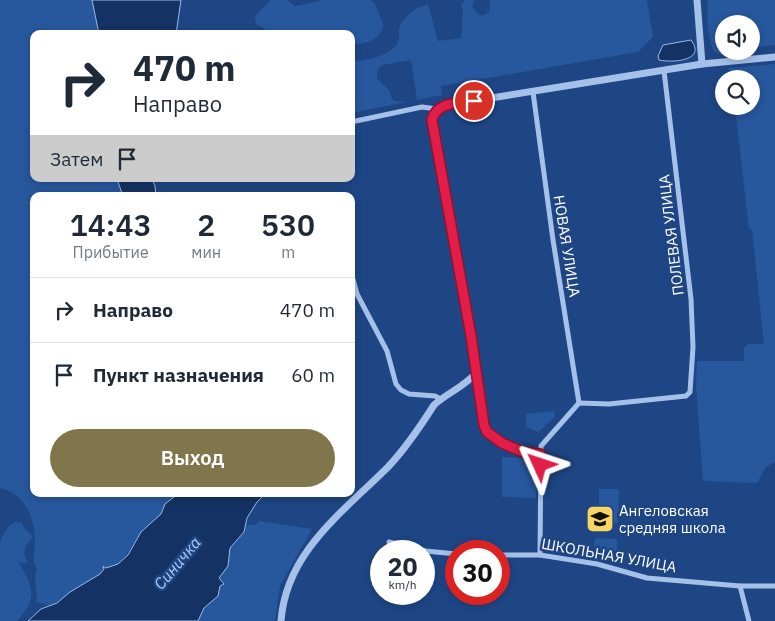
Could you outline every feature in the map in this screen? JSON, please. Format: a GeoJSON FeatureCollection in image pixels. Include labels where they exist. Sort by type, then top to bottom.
{"type":"FeatureCollection","features":[{"type":"Feature","properties":{"kind":"street"},"geometry":{"type":"LineString","coordinates":[[697,0],[702,64]]}},
{"type":"Feature","properties":{"kind":"street"},"geometry":{"type":"LineString","coordinates":[[355,121],[422,107],[437,109],[448,105],[702,64],[775,57]]}},
{"type":"Feature","properties":{"kind":"street","name":"ПОЛЕВАЯ УЛИЦА"},"geometry":{"type":"LineString","coordinates":[[579,403],[609,404],[686,396],[691,388],[693,322],[664,71]]}},
{"type":"Feature","properties":{"kind":"street","name":"НОВАЯ УЛИЦА"},"geometry":{"type":"LineString","coordinates":[[532,92],[579,403]]}},
{"type":"Feature","properties":{"kind":"street"},"geometry":{"type":"LineString","coordinates":[[437,109],[433,115],[432,128],[482,416],[487,432],[496,440],[515,450],[540,454]]}},
{"type":"Feature","properties":{"kind":"street"},"geometry":{"type":"LineString","coordinates":[[355,287],[387,352],[396,384],[401,390],[409,394],[435,396],[441,399]]}},
{"type":"Feature","properties":{"kind":"street"},"geometry":{"type":"LineString","coordinates":[[281,621],[289,584],[317,538],[335,517],[400,454],[413,438],[434,405],[463,386],[476,373]]}},
{"type":"Feature","properties":{"kind":"street"},"geometry":{"type":"LineString","coordinates":[[540,555],[541,446],[579,403]]}},
{"type":"Feature","properties":{"kind":"street","name":"ШКОЛЬНАЯ УЛИЦА"},"geometry":{"type":"LineString","coordinates":[[510,555],[540,555],[597,564],[647,578],[740,586],[775,586]]}},
{"type":"Feature","properties":{"kind":"street"},"geometry":{"type":"LineString","coordinates":[[740,586],[749,621]]}},
{"type":"Feature","properties":{"kind":"shaded area"},"geometry":{"type":"Polygon","coordinates":[[[0,0],[92,0],[98,30],[30,30],[30,182],[118,182],[122,192],[30,192],[30,497],[174,497],[161,514],[141,532],[122,560],[110,567],[103,567],[105,569],[100,574],[70,592],[52,606],[36,602],[35,534],[31,516],[22,501],[9,491],[0,488],[0,0]]]}},
{"type":"Feature","properties":{"kind":"shaded area"},"geometry":{"type":"Polygon","coordinates":[[[271,0],[287,0],[295,6],[323,0],[370,0],[374,2],[384,26],[371,41],[355,44],[355,30],[264,30],[256,24],[255,16],[271,0]]]}},
{"type":"Feature","properties":{"kind":"shaded area"},"geometry":{"type":"Polygon","coordinates":[[[465,0],[475,0],[472,6],[482,16],[489,12],[490,0],[647,0],[653,37],[638,52],[441,86],[442,95],[417,100],[411,60],[382,65],[377,70],[377,78],[389,90],[392,99],[406,102],[414,101],[355,112],[355,61],[370,59],[390,51],[398,42],[399,30],[406,17],[414,10],[428,4],[438,41],[461,38],[463,10],[461,5],[465,0]]]}},
{"type":"Feature","properties":{"kind":"shaded area"},"geometry":{"type":"Polygon","coordinates":[[[708,0],[775,0],[775,45],[760,47],[760,15],[715,15],[715,52],[709,37],[708,0]]]}},
{"type":"Feature","properties":{"kind":"shaded area"},"geometry":{"type":"Polygon","coordinates":[[[775,64],[775,462],[766,467],[757,483],[703,481],[696,386],[697,361],[744,361],[744,348],[748,344],[764,344],[752,229],[749,229],[736,115],[760,115],[760,70],[730,70],[727,68],[775,64]]]}},
{"type":"Feature","properties":{"kind":"shaded area"},"geometry":{"type":"Polygon","coordinates":[[[554,411],[555,417],[538,432],[526,427],[526,414],[554,411]]]}},
{"type":"Feature","properties":{"kind":"shaded area"},"geometry":{"type":"Polygon","coordinates":[[[502,457],[537,458],[536,498],[502,497],[502,457]]]}},
{"type":"Feature","properties":{"kind":"shaded area"},"geometry":{"type":"Polygon","coordinates":[[[599,489],[619,489],[618,523],[599,523],[599,489]]]}},
{"type":"Feature","properties":{"kind":"shaded area"},"geometry":{"type":"Polygon","coordinates":[[[259,521],[312,529],[280,586],[275,621],[198,621],[203,609],[216,597],[220,586],[224,585],[219,578],[229,562],[228,552],[230,548],[245,532],[245,525],[256,525],[259,521]]]}},
{"type":"Feature","properties":{"kind":"shaded area"},"geometry":{"type":"Polygon","coordinates":[[[17,522],[22,523],[32,538],[26,545],[24,554],[28,562],[24,564],[18,561],[30,585],[31,598],[29,605],[17,621],[0,621],[0,543],[8,527],[17,522]]]}},
{"type":"Feature","properties":{"kind":"shaded area"},"geometry":{"type":"Polygon","coordinates":[[[595,538],[617,539],[617,552],[594,551],[595,538]]]}},
{"type":"Feature","properties":{"kind":"water"},"geometry":{"type":"Polygon","coordinates":[[[92,0],[181,0],[177,30],[98,30],[92,0]]]}},
{"type":"Feature","properties":{"kind":"water"},"geometry":{"type":"Polygon","coordinates":[[[691,40],[695,47],[695,52],[691,56],[679,61],[659,60],[658,56],[663,45],[691,40]]]}},
{"type":"Feature","properties":{"kind":"water"},"geometry":{"type":"Polygon","coordinates":[[[118,182],[153,182],[156,192],[122,192],[118,182]]]}},
{"type":"Feature","properties":{"kind":"water","name":"Синичка"},"geometry":{"type":"Polygon","coordinates":[[[174,497],[262,497],[247,518],[244,532],[230,548],[228,566],[219,578],[224,584],[220,586],[218,596],[204,608],[198,621],[28,621],[41,609],[57,603],[70,592],[100,574],[104,569],[103,566],[106,568],[118,564],[128,555],[141,532],[161,514],[165,504],[174,497]]]}},
{"type":"Feature","properties":{"kind":"place","name":"Ангеловская средняя школа"},"geometry":{"type":"Point","coordinates":[600,519]}},
{"type":"Feature","properties":{"kind":"route"},"geometry":{"type":"LineString","coordinates":[[474,101],[442,106],[437,109],[433,115],[432,128],[471,336],[482,416],[487,432],[496,440],[515,450],[540,454],[540,465]]}}]}
